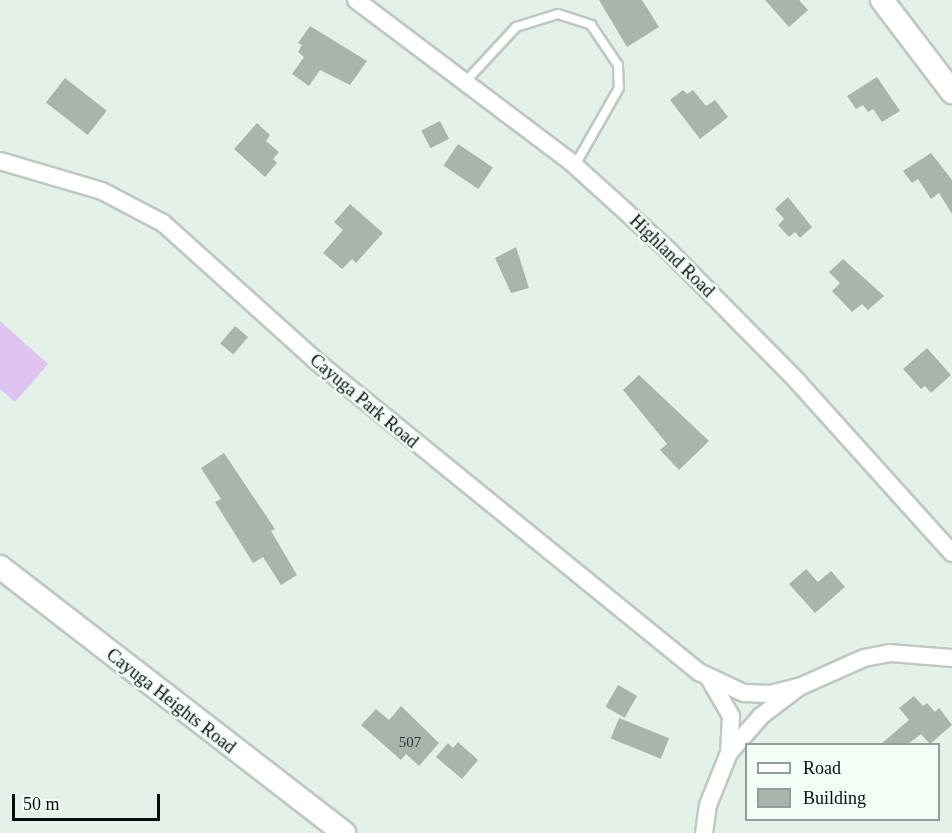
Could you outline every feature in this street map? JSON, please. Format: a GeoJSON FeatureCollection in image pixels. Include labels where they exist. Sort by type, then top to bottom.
{"type":"FeatureCollection","features":[{"type":"Feature","properties":{"kind":"street","name":"Highland Road"},"geometry":{"type":"LineString","coordinates":[[356,0],[467,80],[574,165],[669,251],[757,340],[952,553]]}},
{"type":"Feature","properties":{"kind":"street"},"geometry":{"type":"LineString","coordinates":[[882,0],[952,92]]}},
{"type":"Feature","properties":{"kind":"street","name":"Cayuga Park Road"},"geometry":{"type":"LineString","coordinates":[[0,161],[102,191],[163,222],[315,360],[710,680],[744,693],[770,694],[799,687]]}},
{"type":"Feature","properties":{"kind":"street","name":"Cayuga Heights Road"},"geometry":{"type":"LineString","coordinates":[[0,567],[344,833]]}},
{"type":"Feature","properties":{"kind":"street"},"geometry":{"type":"LineString","coordinates":[[704,833],[708,805],[729,753],[761,716],[799,687],[864,658],[891,653],[952,658]]}},
{"type":"Feature","properties":{"kind":"street","name":"Cayuga Park Road"},"geometry":{"type":"LineString","coordinates":[[710,680],[731,716],[729,753]]}},
{"type":"Feature","properties":{"kind":"lane"},"geometry":{"type":"LineString","coordinates":[[467,80],[516,27],[558,14],[591,25],[618,65],[619,88],[574,165]]}},
{"type":"Feature","properties":{"kind":"shaded area"},"geometry":{"type":"Polygon","coordinates":[[[0,321],[48,364],[15,402],[0,389],[0,321]]]}},
{"type":"Feature","properties":{"kind":"building"},"geometry":{"type":"Polygon","coordinates":[[[599,0],[642,0],[659,27],[627,47],[599,0]]]}},
{"type":"Feature","properties":{"kind":"building"},"geometry":{"type":"Polygon","coordinates":[[[765,0],[799,0],[808,10],[789,27],[765,0]]]}},
{"type":"Feature","properties":{"kind":"building"},"geometry":{"type":"Polygon","coordinates":[[[310,26],[367,61],[350,85],[320,70],[309,86],[292,74],[304,57],[298,52],[302,45],[298,43],[310,26]]]}},
{"type":"Feature","properties":{"kind":"building"},"geometry":{"type":"Polygon","coordinates":[[[877,77],[900,111],[882,122],[873,109],[868,112],[863,105],[856,109],[847,96],[877,77]]]}},
{"type":"Feature","properties":{"kind":"building"},"geometry":{"type":"Polygon","coordinates":[[[65,78],[107,111],[88,135],[46,102],[65,78]]]}},
{"type":"Feature","properties":{"kind":"building"},"geometry":{"type":"Polygon","coordinates":[[[683,90],[687,94],[693,90],[706,106],[715,100],[728,117],[700,139],[670,100],[683,90]]]}},
{"type":"Feature","properties":{"kind":"building"},"geometry":{"type":"Polygon","coordinates":[[[440,121],[449,139],[430,148],[421,131],[440,121]]]}},
{"type":"Feature","properties":{"kind":"building"},"geometry":{"type":"Polygon","coordinates":[[[257,123],[270,135],[266,141],[279,152],[273,159],[277,163],[265,177],[234,149],[257,123]]]}},
{"type":"Feature","properties":{"kind":"building"},"geometry":{"type":"Polygon","coordinates":[[[458,144],[493,167],[478,189],[443,166],[458,144]]]}},
{"type":"Feature","properties":{"kind":"building"},"geometry":{"type":"Polygon","coordinates":[[[931,153],[952,180],[952,214],[939,193],[931,199],[918,179],[912,183],[903,171],[931,153]]]}},
{"type":"Feature","properties":{"kind":"building"},"geometry":{"type":"Polygon","coordinates":[[[788,197],[812,227],[800,238],[795,232],[789,237],[778,225],[784,219],[775,209],[788,197]]]}},
{"type":"Feature","properties":{"kind":"building"},"geometry":{"type":"Polygon","coordinates":[[[350,204],[383,233],[356,263],[352,259],[342,269],[323,253],[343,230],[334,222],[350,204]]]}},
{"type":"Feature","properties":{"kind":"building"},"geometry":{"type":"Polygon","coordinates":[[[516,247],[529,288],[511,293],[495,258],[516,247]]]}},
{"type":"Feature","properties":{"kind":"building"},"geometry":{"type":"Polygon","coordinates":[[[843,259],[884,296],[868,310],[862,304],[852,312],[832,291],[840,283],[829,272],[843,259]]]}},
{"type":"Feature","properties":{"kind":"building"},"geometry":{"type":"Polygon","coordinates":[[[235,326],[248,337],[233,355],[220,344],[235,326]]]}},
{"type":"Feature","properties":{"kind":"building"},"geometry":{"type":"Polygon","coordinates":[[[927,348],[951,375],[931,393],[925,386],[921,389],[903,369],[927,348]]]}},
{"type":"Feature","properties":{"kind":"building"},"geometry":{"type":"Polygon","coordinates":[[[639,375],[709,441],[679,470],[660,450],[667,444],[623,390],[639,375]]]}},
{"type":"Feature","properties":{"kind":"building"},"geometry":{"type":"Polygon","coordinates":[[[224,453],[275,529],[271,531],[297,575],[281,585],[263,557],[253,563],[215,502],[221,499],[201,468],[224,453]]]}},
{"type":"Feature","properties":{"kind":"building"},"geometry":{"type":"Polygon","coordinates":[[[806,569],[818,582],[831,571],[845,587],[815,613],[789,584],[806,569]]]}},
{"type":"Feature","properties":{"kind":"building"},"geometry":{"type":"Polygon","coordinates":[[[618,685],[637,696],[625,718],[606,707],[618,685]]]}},
{"type":"Feature","properties":{"kind":"building"},"geometry":{"type":"Polygon","coordinates":[[[914,696],[923,706],[927,703],[935,712],[939,708],[952,725],[931,743],[921,734],[909,743],[882,743],[909,720],[899,708],[914,696]]]}},
{"type":"Feature","properties":{"kind":"building"},"geometry":{"type":"Polygon","coordinates":[[[401,706],[439,743],[419,766],[406,754],[401,760],[361,725],[376,709],[389,720],[401,706]]]}},
{"type":"Feature","properties":{"kind":"building"},"geometry":{"type":"Polygon","coordinates":[[[619,718],[669,738],[661,759],[611,738],[619,718]]]}},
{"type":"Feature","properties":{"kind":"building"},"geometry":{"type":"Polygon","coordinates":[[[458,742],[478,760],[462,779],[436,757],[448,743],[453,748],[458,742]]]}}]}
